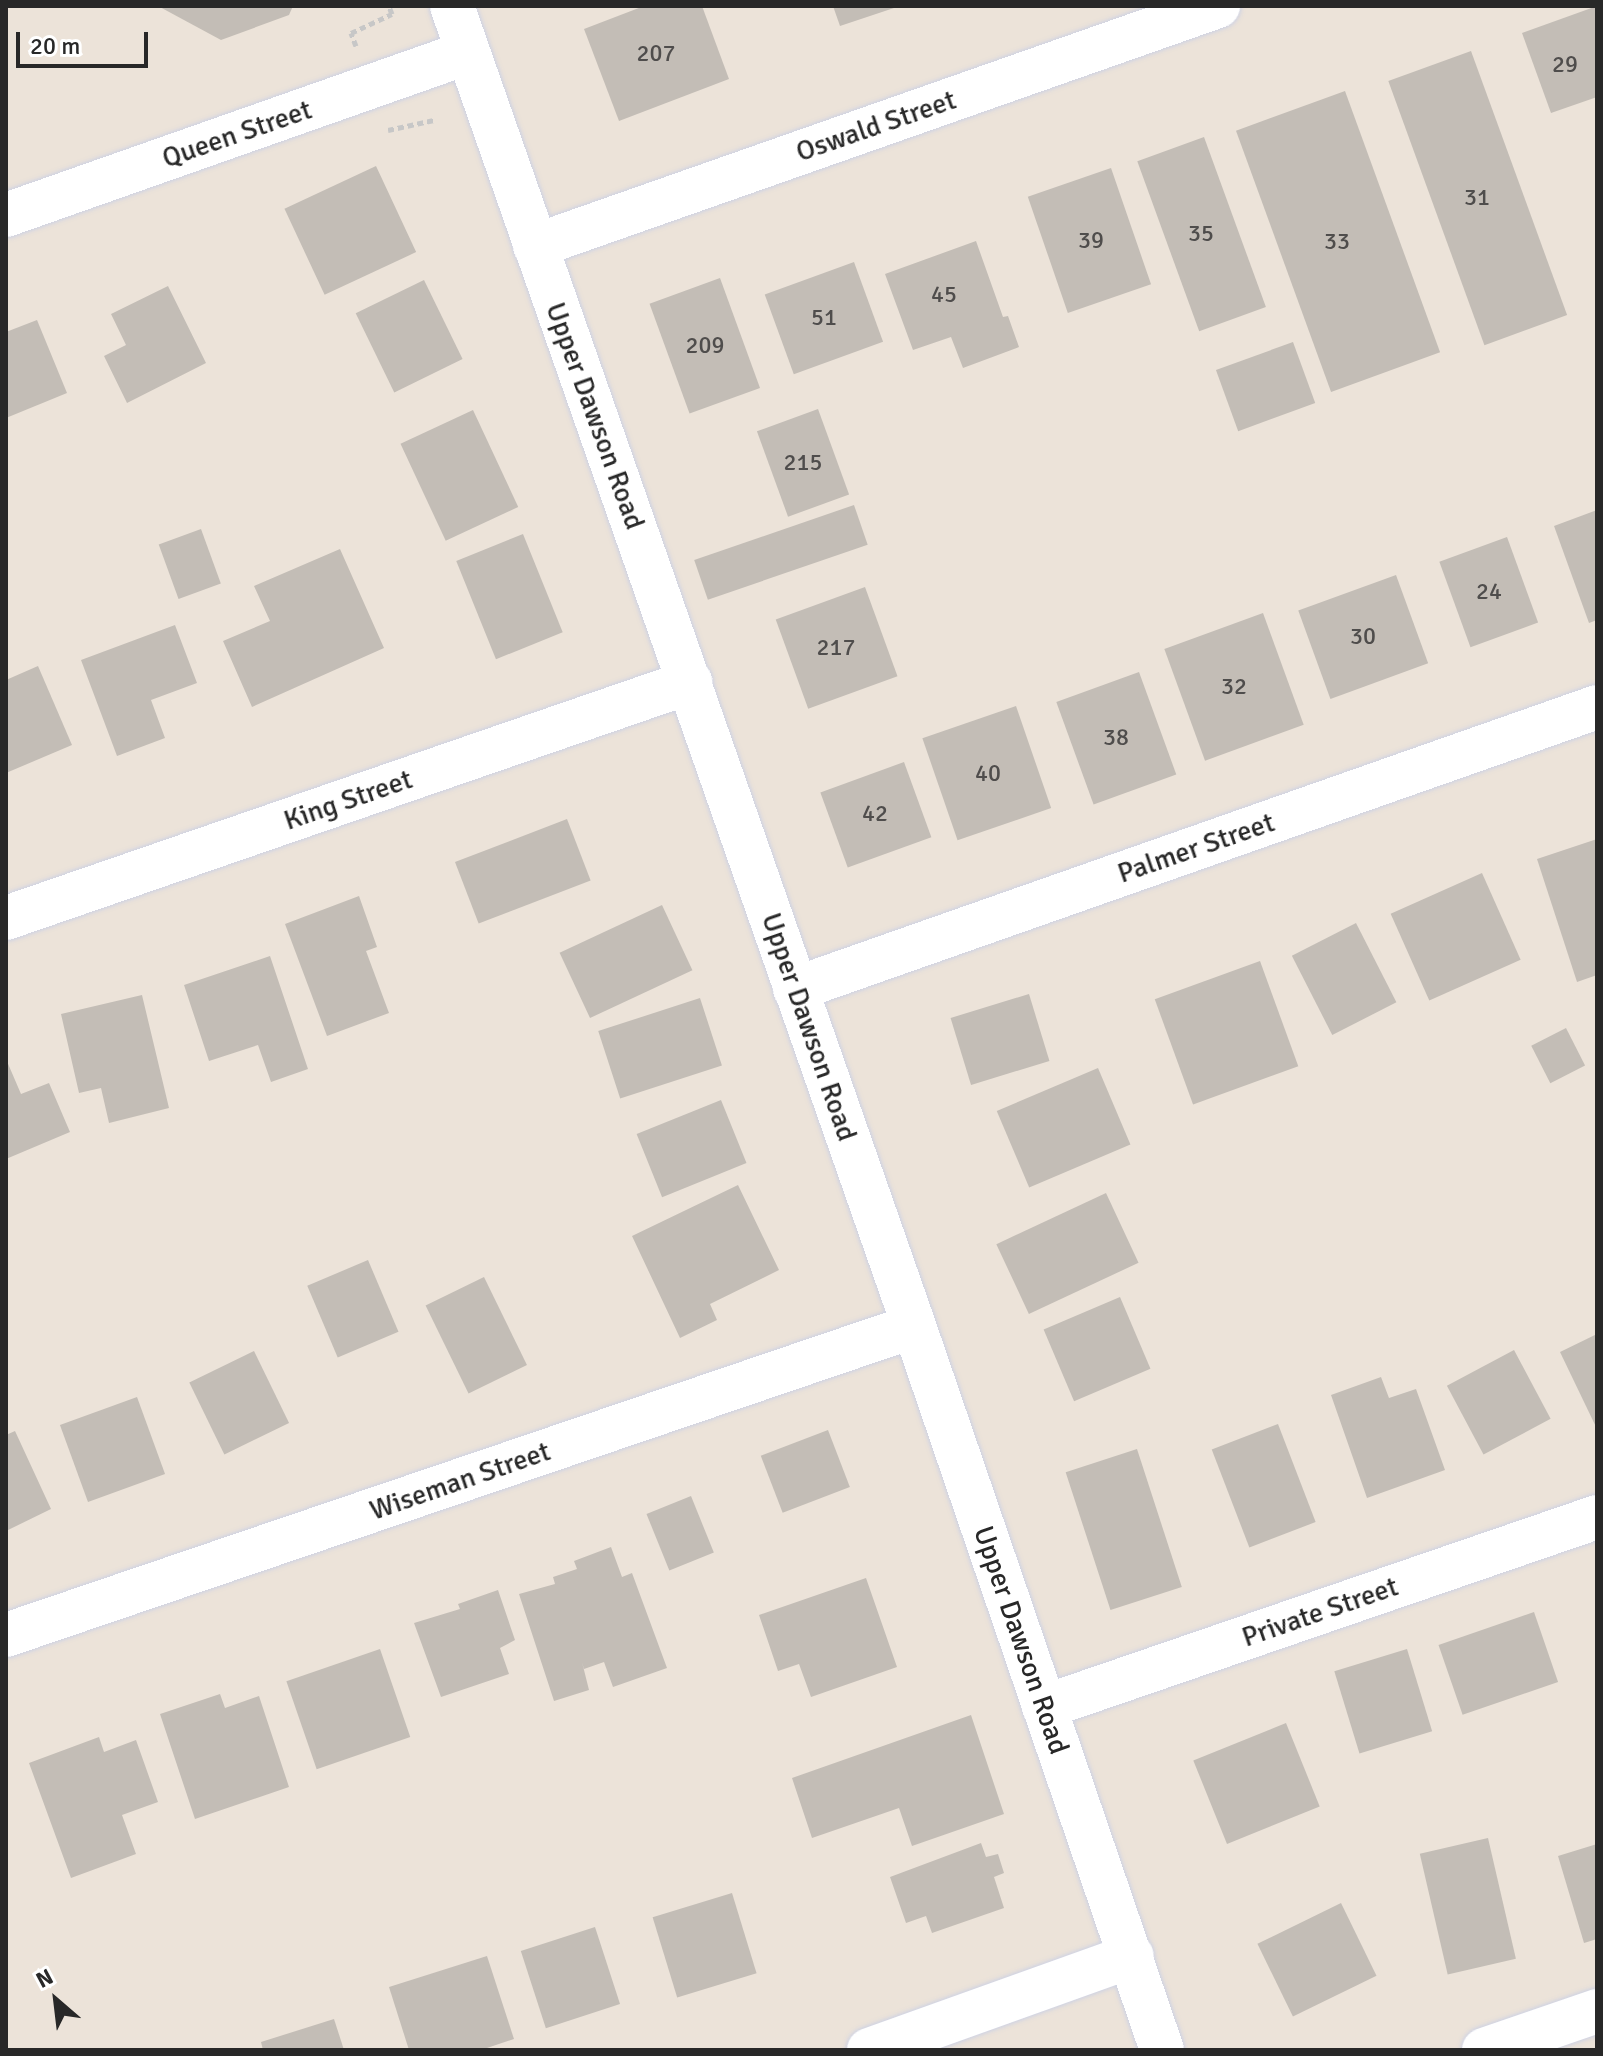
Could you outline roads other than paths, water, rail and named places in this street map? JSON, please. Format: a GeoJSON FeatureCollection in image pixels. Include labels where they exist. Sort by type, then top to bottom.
{"type":"FeatureCollection","features":[{"type":"Feature","properties":{"kind":"street","name":"Upper Dawson Road"},"geometry":{"type":"LineString","coordinates":[[452,6],[914,1326],[1162,2050]]}},
{"type":"Feature","properties":{"kind":"street","name":"Oswald Street"},"geometry":{"type":"LineString","coordinates":[[535,246],[1218,6]]}},
{"type":"Feature","properties":{"kind":"street","name":"Queen Street"},"geometry":{"type":"LineString","coordinates":[[6,215],[468,52]]}},
{"type":"Feature","properties":{"kind":"street","name":"King Street"},"geometry":{"type":"LineString","coordinates":[[6,918],[690,682]]}},
{"type":"Feature","properties":{"kind":"street","name":"Palmer Street"},"geometry":{"type":"LineString","coordinates":[[795,989],[1597,707]]}},
{"type":"Feature","properties":{"kind":"street","name":"Wiseman Street"},"geometry":{"type":"LineString","coordinates":[[6,1635],[914,1326]]}},
{"type":"Feature","properties":{"kind":"street","name":"Private Street"},"geometry":{"type":"LineString","coordinates":[[1044,1707],[1597,1517]]}},
{"type":"Feature","properties":{"kind":"street"},"geometry":{"type":"LineString","coordinates":[[869,2050],[1132,1956]]}},
{"type":"Feature","properties":{"kind":"street"},"geometry":{"type":"LineString","coordinates":[[1484,2050],[1597,2011]]}}]}
